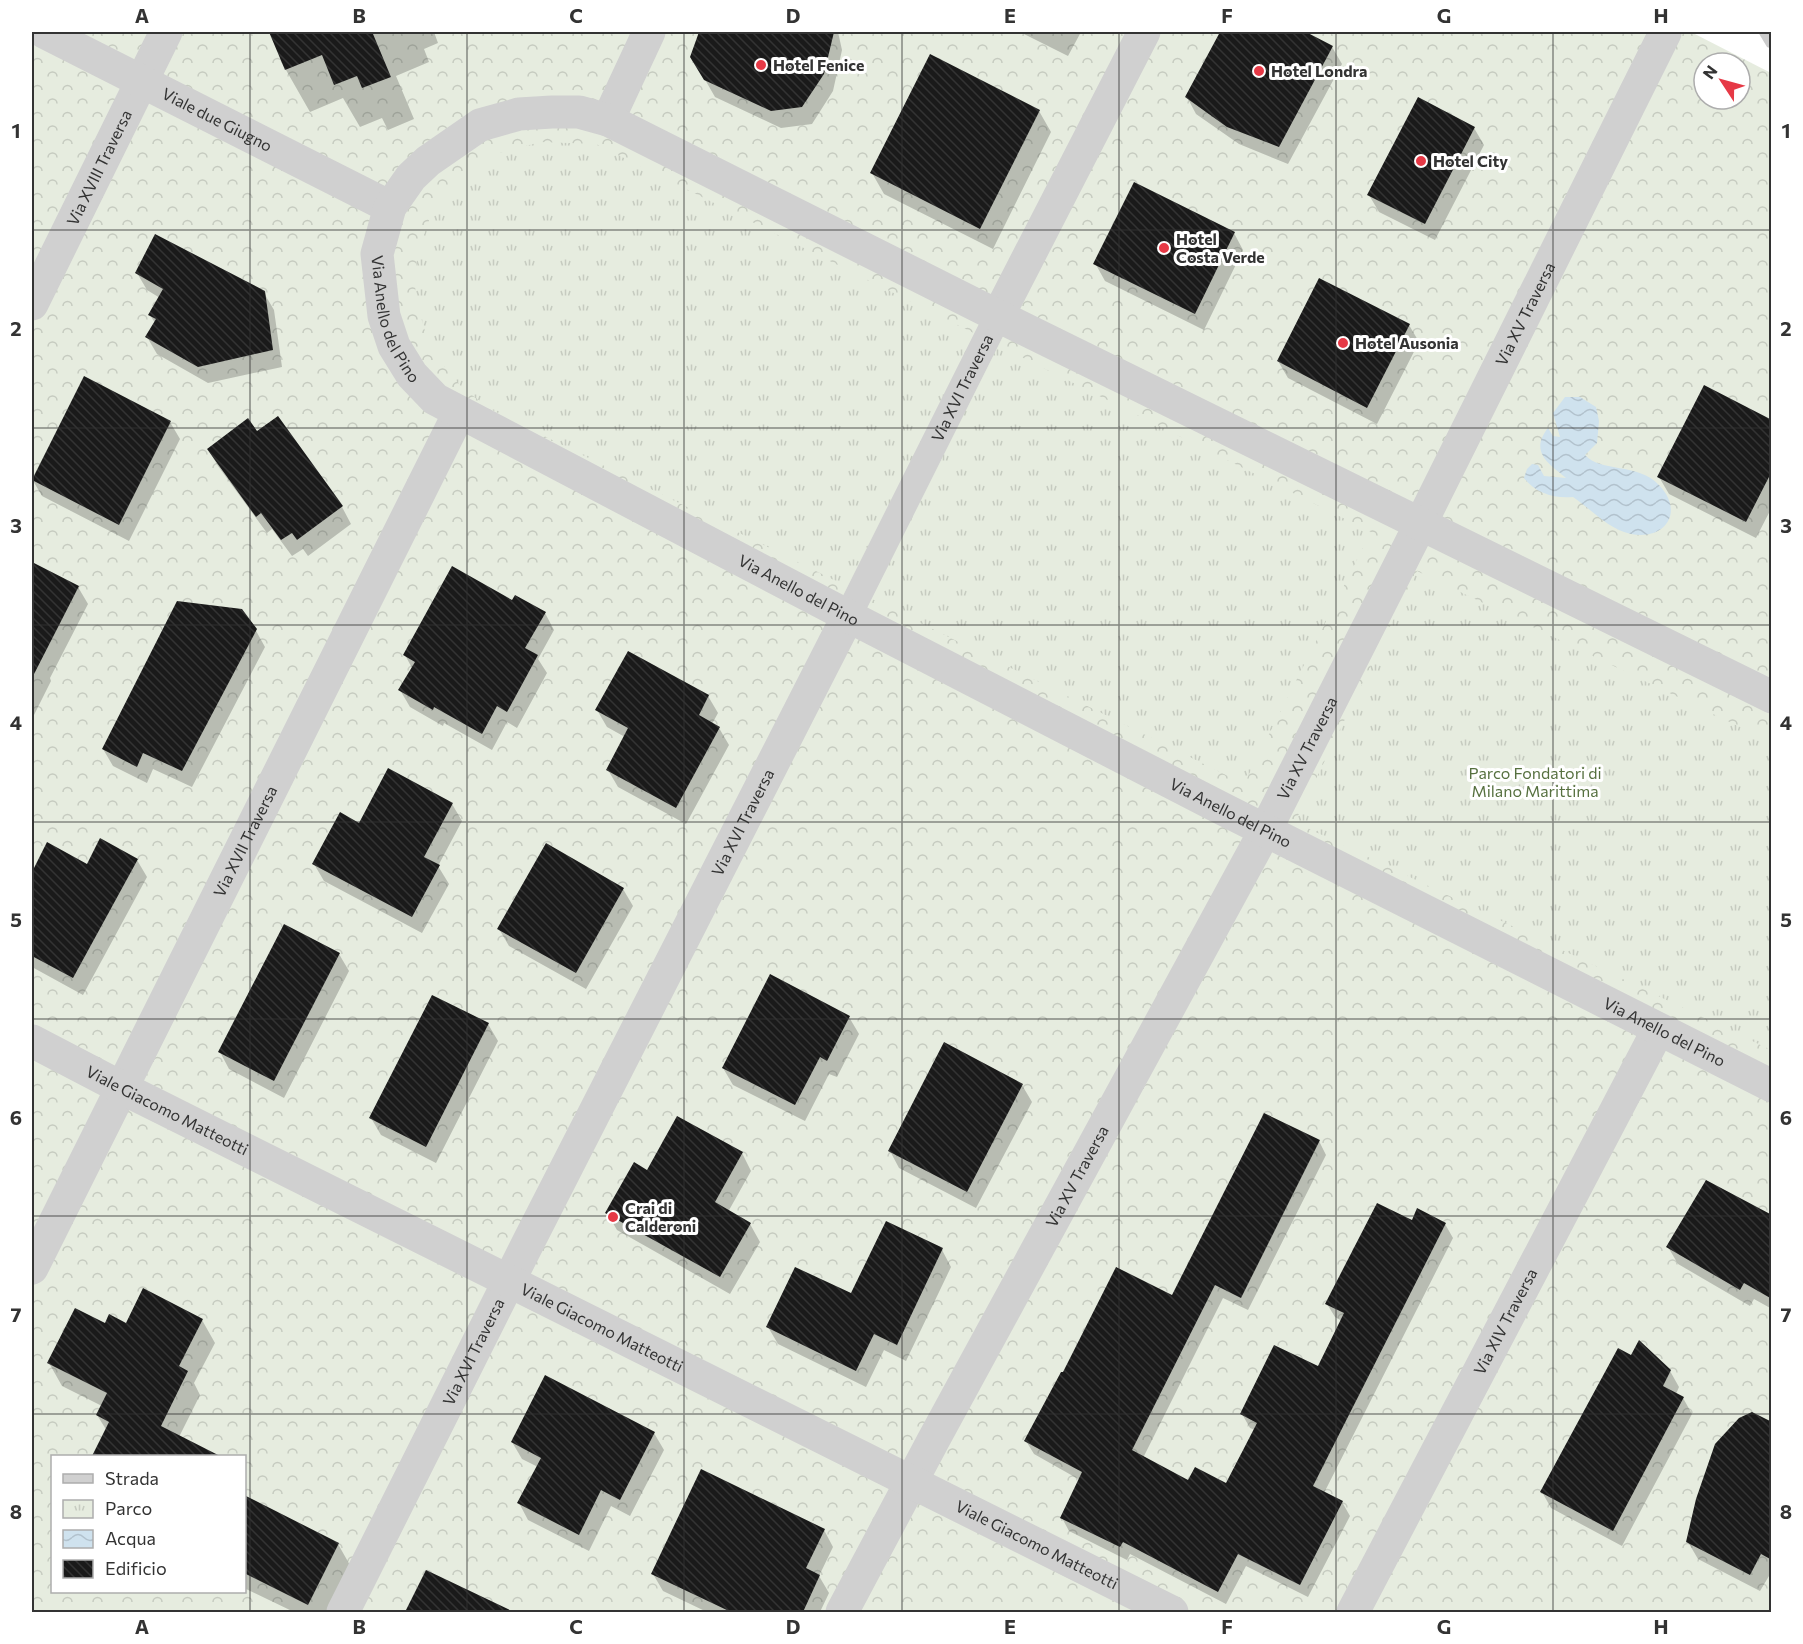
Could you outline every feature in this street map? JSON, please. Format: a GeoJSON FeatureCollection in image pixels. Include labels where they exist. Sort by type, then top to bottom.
{"type":"FeatureCollection","features":[{"type":"Feature","properties":{"kind":"street","name":"Viale due Giugno"},"geometry":{"type":"LineString","coordinates":[[44,32],[390,207]]}},
{"type":"Feature","properties":{"kind":"street","name":"Via XVIII Traversa"},"geometry":{"type":"LineString","coordinates":[[32,304],[166,32]]}},
{"type":"Feature","properties":{"kind":"street"},"geometry":{"type":"LineString","coordinates":[[608,120],[649,32]]}},
{"type":"Feature","properties":{"kind":"street","name":"Via XVI Traversa"},"geometry":{"type":"LineString","coordinates":[[343,1612],[998,316],[1144,32]]}},
{"type":"Feature","properties":{"kind":"street","name":"Via XV Traversa"},"geometry":{"type":"LineString","coordinates":[[842,1612],[1265,831],[1665,33]]}},
{"type":"Feature","properties":{"kind":"street","name":"Via Anello del Pino"},"geometry":{"type":"LineString","coordinates":[[1772,697],[998,316],[608,120],[579,112],[552,112],[519,114],[480,125],[428,161],[411,177],[390,207],[377,254],[384,316],[394,346],[412,375],[435,399],[848,616],[1265,831],[1772,1086]]}},
{"type":"Feature","properties":{"kind":"street","name":"Via XVII Traversa"},"geometry":{"type":"LineString","coordinates":[[32,1268],[459,413]]}},
{"type":"Feature","properties":{"kind":"street","name":"Via XIV Traversa"},"geometry":{"type":"LineString","coordinates":[[1353,1612],[1658,1030]]}},
{"type":"Feature","properties":{"kind":"street","name":"Viale Giacomo Matteotti"},"geometry":{"type":"LineString","coordinates":[[32,1041],[910,1483],[1172,1612]]}},
{"type":"Feature","properties":{"kind":"green space"},"geometry":{"type":"Polygon","coordinates":[[[32,32],[1691,32],[1728,51],[1692,51],[1692,111],[1752,111],[1752,63],[1771,73],[1771,1612],[32,1612],[32,32]]]}},
{"type":"Feature","properties":{"kind":"green space"},"geometry":{"type":"Polygon","coordinates":[[[541,142],[596,144],[1371,532],[1244,784],[494,411],[462,388],[430,348],[415,297],[417,255],[435,203],[469,169],[495,154],[541,142]]]}},
{"type":"Feature","properties":{"kind":"green space","name":"Parco Fondatori di Milano Marittima"},"geometry":{"type":"Polygon","coordinates":[[[1417,571],[1771,742],[1771,1050],[1295,822],[1417,571]]]}},
{"type":"Feature","properties":{"kind":"water"},"geometry":{"type":"Polygon","coordinates":[[[1565,397],[1580,397],[1596,407],[1599,421],[1597,443],[1585,455],[1600,464],[1640,473],[1659,485],[1667,495],[1671,514],[1662,529],[1643,535],[1631,534],[1607,523],[1573,497],[1546,494],[1534,488],[1524,478],[1527,469],[1532,464],[1538,465],[1544,476],[1566,478],[1544,457],[1540,444],[1548,428],[1553,436],[1560,437],[1553,413],[1565,397]]]}},
{"type":"Feature","properties":{"kind":"building"},"geometry":{"type":"Polygon","coordinates":[[[269,32],[376,32],[373,34],[391,77],[362,88],[357,76],[334,85],[322,55],[285,70],[269,32]]]}},
{"type":"Feature","properties":{"kind":"building","name":"Hotel Fenice"},"geometry":{"type":"Polygon","coordinates":[[[699,32],[834,32],[824,74],[802,107],[771,111],[704,80],[690,57],[699,32]]]}},
{"type":"Feature","properties":{"kind":"building","name":"Hotel Londra"},"geometry":{"type":"Polygon","coordinates":[[[1220,32],[1306,32],[1333,46],[1279,147],[1227,127],[1185,97],[1220,32]]]}},
{"type":"Feature","properties":{"kind":"building"},"geometry":{"type":"Polygon","coordinates":[[[930,54],[1040,110],[980,229],[870,173],[930,54]]]}},
{"type":"Feature","properties":{"kind":"building","name":"Hotel City"},"geometry":{"type":"Polygon","coordinates":[[[1418,97],[1475,127],[1425,224],[1367,195],[1418,97]]]}},
{"type":"Feature","properties":{"kind":"building","name":"Hotel Costa Verde"},"geometry":{"type":"Polygon","coordinates":[[[1134,182],[1235,232],[1195,314],[1093,264],[1134,182]]]}},
{"type":"Feature","properties":{"kind":"building"},"geometry":{"type":"Polygon","coordinates":[[[155,234],[265,291],[273,350],[198,367],[145,337],[156,319],[148,315],[163,289],[135,273],[155,234]]]}},
{"type":"Feature","properties":{"kind":"building","name":"Hotel Ausonia"},"geometry":{"type":"Polygon","coordinates":[[[1319,278],[1410,324],[1367,408],[1277,361],[1319,278]]]}},
{"type":"Feature","properties":{"kind":"building"},"geometry":{"type":"Polygon","coordinates":[[[84,376],[171,421],[119,525],[32,480],[84,376]]]}},
{"type":"Feature","properties":{"kind":"building"},"geometry":{"type":"Polygon","coordinates":[[[1704,385],[1772,420],[1772,471],[1746,522],[1657,477],[1704,385]]]}},
{"type":"Feature","properties":{"kind":"building"},"geometry":{"type":"Polygon","coordinates":[[[278,416],[343,506],[297,540],[292,533],[281,540],[261,513],[256,517],[207,449],[248,418],[257,431],[278,416]]]}},
{"type":"Feature","properties":{"kind":"building"},"geometry":{"type":"Polygon","coordinates":[[[32,562],[79,586],[32,678],[32,562]]]}},
{"type":"Feature","properties":{"kind":"building"},"geometry":{"type":"Polygon","coordinates":[[[452,566],[512,600],[515,595],[546,612],[525,648],[538,655],[507,712],[497,706],[482,734],[398,690],[415,662],[403,655],[452,566]]]}},
{"type":"Feature","properties":{"kind":"building"},"geometry":{"type":"Polygon","coordinates":[[[177,601],[242,609],[257,629],[182,771],[143,753],[137,767],[102,749],[177,601]]]}},
{"type":"Feature","properties":{"kind":"building"},"geometry":{"type":"Polygon","coordinates":[[[628,651],[709,695],[699,715],[720,727],[676,808],[606,770],[628,728],[595,710],[628,651]]]}},
{"type":"Feature","properties":{"kind":"building"},"geometry":{"type":"Polygon","coordinates":[[[388,768],[453,803],[424,857],[440,865],[412,917],[312,864],[340,812],[359,823],[388,768]]]}},
{"type":"Feature","properties":{"kind":"building"},"geometry":{"type":"Polygon","coordinates":[[[100,838],[138,859],[73,978],[32,956],[32,872],[47,842],[87,864],[100,838]]]}},
{"type":"Feature","properties":{"kind":"building"},"geometry":{"type":"Polygon","coordinates":[[[546,843],[624,888],[576,973],[497,929],[546,843]]]}},
{"type":"Feature","properties":{"kind":"building"},"geometry":{"type":"Polygon","coordinates":[[[284,924],[340,953],[274,1081],[218,1052],[284,924]]]}},
{"type":"Feature","properties":{"kind":"building"},"geometry":{"type":"Polygon","coordinates":[[[770,974],[850,1016],[827,1061],[820,1057],[795,1105],[722,1068],[770,974]]]}},
{"type":"Feature","properties":{"kind":"building"},"geometry":{"type":"Polygon","coordinates":[[[432,995],[489,1023],[426,1147],[369,1118],[432,995]]]}},
{"type":"Feature","properties":{"kind":"building"},"geometry":{"type":"Polygon","coordinates":[[[944,1042],[1023,1084],[967,1192],[888,1151],[944,1042]]]}},
{"type":"Feature","properties":{"kind":"building"},"geometry":{"type":"Polygon","coordinates":[[[1264,1113],[1320,1140],[1241,1298],[1215,1285],[1132,1450],[1188,1480],[1195,1467],[1226,1483],[1257,1423],[1240,1414],[1274,1345],[1318,1366],[1344,1313],[1325,1304],[1377,1203],[1412,1220],[1417,1208],[1446,1223],[1313,1486],[1343,1501],[1300,1585],[1238,1554],[1218,1592],[1123,1542],[1120,1547],[1060,1518],[1082,1472],[1024,1441],[1063,1372],[1116,1267],[1172,1295],[1264,1113]]]}},
{"type":"Feature","properties":{"kind":"building"},"geometry":{"type":"Polygon","coordinates":[[[677,1116],[743,1152],[715,1202],[751,1223],[720,1277],[605,1213],[634,1162],[647,1170],[677,1116]]]}},
{"type":"Feature","properties":{"kind":"building"},"geometry":{"type":"Polygon","coordinates":[[[1706,1180],[1772,1215],[1772,1299],[1744,1283],[1740,1290],[1666,1247],[1706,1180]]]}},
{"type":"Feature","properties":{"kind":"building"},"geometry":{"type":"Polygon","coordinates":[[[886,1221],[943,1248],[897,1345],[874,1334],[856,1371],[766,1327],[795,1267],[851,1293],[886,1221]]]}},
{"type":"Feature","properties":{"kind":"building"},"geometry":{"type":"Polygon","coordinates":[[[143,1288],[203,1319],[179,1366],[188,1371],[161,1426],[218,1455],[92,1455],[109,1422],[96,1415],[107,1393],[47,1363],[75,1308],[105,1323],[109,1314],[126,1323],[143,1288]]]}},
{"type":"Feature","properties":{"kind":"building"},"geometry":{"type":"Polygon","coordinates":[[[1639,1340],[1671,1370],[1663,1386],[1684,1397],[1613,1531],[1540,1492],[1618,1348],[1631,1355],[1639,1340]]]}},
{"type":"Feature","properties":{"kind":"building"},"geometry":{"type":"Polygon","coordinates":[[[545,1375],[655,1432],[620,1500],[601,1490],[579,1535],[517,1503],[541,1458],[511,1442],[545,1375]]]}},
{"type":"Feature","properties":{"kind":"building"},"geometry":{"type":"Polygon","coordinates":[[[1752,1412],[1772,1422],[1772,1560],[1761,1554],[1750,1575],[1686,1542],[1696,1499],[1715,1444],[1739,1418],[1752,1412]]]}},
{"type":"Feature","properties":{"kind":"building"},"geometry":{"type":"Polygon","coordinates":[[[701,1469],[825,1529],[806,1568],[820,1575],[803,1612],[731,1612],[651,1574],[701,1469]]]}},
{"type":"Feature","properties":{"kind":"building"},"geometry":{"type":"Polygon","coordinates":[[[246,1496],[339,1543],[308,1605],[246,1574],[246,1496]]]}},
{"type":"Feature","properties":{"kind":"building"},"geometry":{"type":"Polygon","coordinates":[[[426,1570],[514,1612],[405,1612],[426,1570]]]}},
{"type":"Feature","properties":{"kind":"place","name":"Hotel Fenice"},"geometry":{"type":"Point","coordinates":[761,65]}},
{"type":"Feature","properties":{"kind":"place","name":"Hotel Londra"},"geometry":{"type":"Point","coordinates":[1259,71]}},
{"type":"Feature","properties":{"kind":"place","name":"Hotel City"},"geometry":{"type":"Point","coordinates":[1421,161]}},
{"type":"Feature","properties":{"kind":"place","name":"Hotel Costa Verde"},"geometry":{"type":"Point","coordinates":[1164,248]}},
{"type":"Feature","properties":{"kind":"place","name":"Hotel Ausonia"},"geometry":{"type":"Point","coordinates":[1343,343]}},
{"type":"Feature","properties":{"kind":"place","name":"Crai di Calderoni"},"geometry":{"type":"Point","coordinates":[613,1217]}}]}
